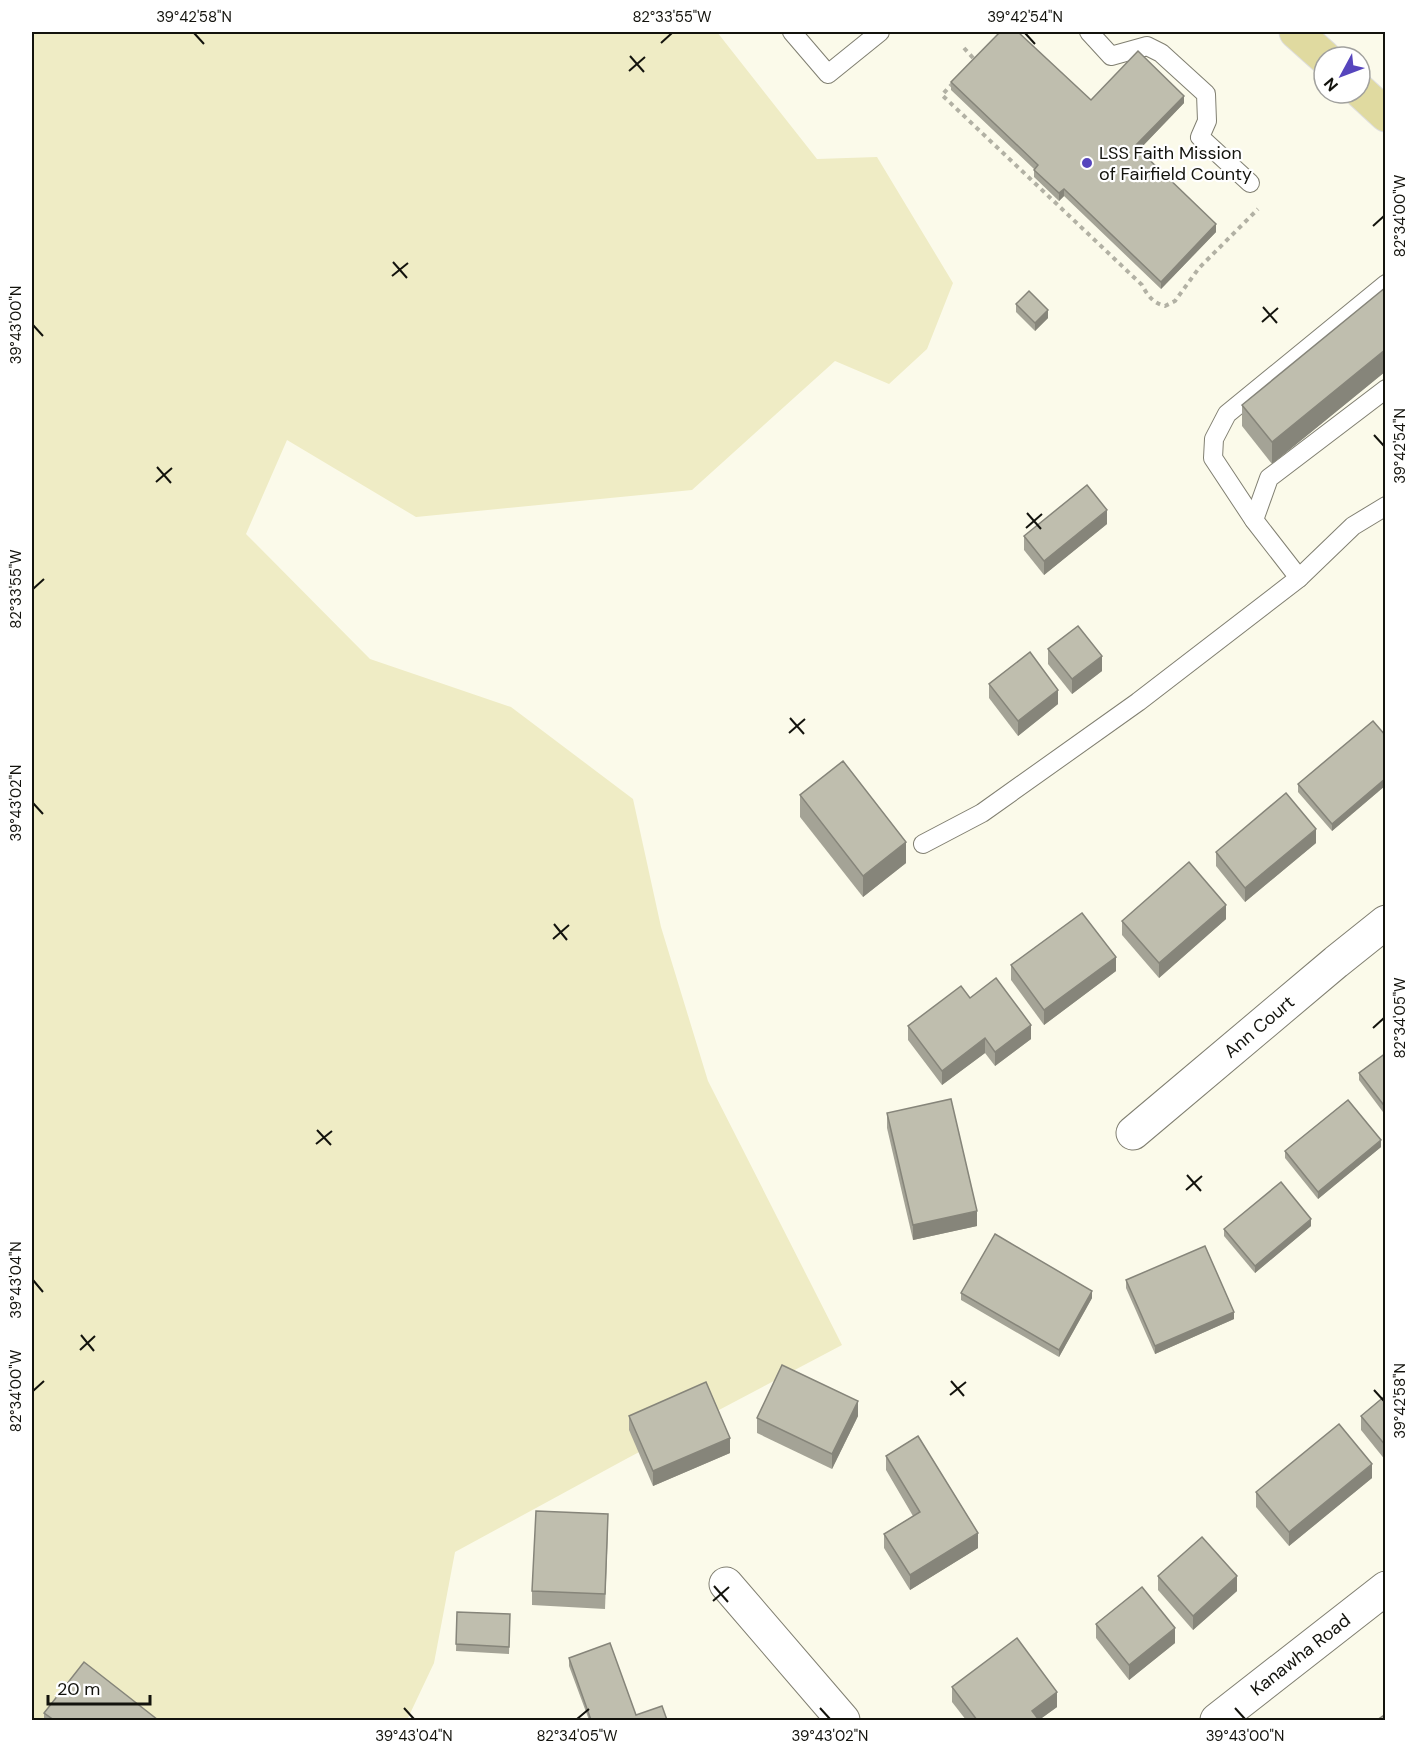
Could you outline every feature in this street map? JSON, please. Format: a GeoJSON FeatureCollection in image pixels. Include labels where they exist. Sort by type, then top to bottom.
{"type":"FeatureCollection","features":[{"type":"Feature","properties":{"kind":"main road"},"geometry":{"type":"LineString","coordinates":[[1296,32],[1312,46]]}},
{"type":"Feature","properties":{"kind":"main road"},"geometry":{"type":"LineString","coordinates":[[1372,102],[1386,115]]}},
{"type":"Feature","properties":{"kind":"street","name":"Ann Court"},"geometry":{"type":"LineString","coordinates":[[1133,1133],[1386,922]]}},
{"type":"Feature","properties":{"kind":"street"},"geometry":{"type":"LineString","coordinates":[[726,1584],[843,1720]]}},
{"type":"Feature","properties":{"kind":"street","name":"Kanawha Road"},"geometry":{"type":"LineString","coordinates":[[1217,1720],[1386,1588]]}},
{"type":"Feature","properties":{"kind":"lane"},"geometry":{"type":"LineString","coordinates":[[792,32],[828,74],[880,32]]}},
{"type":"Feature","properties":{"kind":"lane"},"geometry":{"type":"LineString","coordinates":[[1089,32],[1111,56],[1147,46],[1161,53],[1206,94],[1207,121],[1200,136],[1250,183]]}},
{"type":"Feature","properties":{"kind":"lane"},"geometry":{"type":"LineString","coordinates":[[1299,578],[1254,519],[1213,458],[1214,439],[1227,414],[1386,284]]}},
{"type":"Feature","properties":{"kind":"lane"},"geometry":{"type":"LineString","coordinates":[[1254,519],[1269,478],[1386,389]]}},
{"type":"Feature","properties":{"kind":"lane"},"geometry":{"type":"LineString","coordinates":[[923,844],[982,813],[1138,702],[1299,578],[1353,526],[1386,506]]}},
{"type":"Feature","properties":{"kind":"path"},"geometry":{"type":"LineString","coordinates":[[964,48],[974,59],[966,68]]}},
{"type":"Feature","properties":{"kind":"path"},"geometry":{"type":"LineString","coordinates":[[958,77],[942,95],[1142,285],[1148,297],[1158,304],[1165,306],[1175,301],[1199,268],[1259,208],[1250,183]]}},
{"type":"Feature","properties":{"kind":"shaded area"},"geometry":{"type":"Polygon","coordinates":[[[32,32],[717,32],[817,159],[877,157],[953,283],[927,349],[889,384],[835,361],[692,490],[416,517],[287,440],[246,534],[370,659],[511,707],[633,799],[661,927],[708,1081],[842,1345],[455,1552],[434,1663],[407,1720],[32,1720],[32,32]]]}},
{"type":"Feature","properties":{"kind":"building","name":"LSS Faith Mission of Fairfield County"},"geometry":{"type":"Polygon","coordinates":[[[1000,32],[1018,32],[1091,100],[1138,51],[1184,96],[1135,146],[1216,224],[1161,282],[1064,189],[1059,193],[1034,170],[1038,165],[951,82],[1000,32]]]}},
{"type":"Feature","properties":{"kind":"building"},"geometry":{"type":"Polygon","coordinates":[[[1386,287],[1386,349],[1272,442],[1242,405],[1386,287]]]}},
{"type":"Feature","properties":{"kind":"building"},"geometry":{"type":"Polygon","coordinates":[[[1029,291],[1048,310],[1035,323],[1016,304],[1029,291]]]}},
{"type":"Feature","properties":{"kind":"building"},"geometry":{"type":"Polygon","coordinates":[[[1087,485],[1107,510],[1044,561],[1024,536],[1087,485]]]}},
{"type":"Feature","properties":{"kind":"building"},"geometry":{"type":"Polygon","coordinates":[[[1078,626],[1102,656],[1072,679],[1048,649],[1078,626]]]}},
{"type":"Feature","properties":{"kind":"building"},"geometry":{"type":"Polygon","coordinates":[[[1030,652],[1058,690],[1018,721],[989,684],[1030,652]]]}},
{"type":"Feature","properties":{"kind":"building"},"geometry":{"type":"Polygon","coordinates":[[[1373,721],[1386,736],[1386,778],[1332,824],[1298,784],[1373,721]]]}},
{"type":"Feature","properties":{"kind":"building"},"geometry":{"type":"Polygon","coordinates":[[[843,761],[906,842],[863,876],[800,795],[843,761]]]}},
{"type":"Feature","properties":{"kind":"building"},"geometry":{"type":"Polygon","coordinates":[[[1286,793],[1316,829],[1245,888],[1216,852],[1286,793]]]}},
{"type":"Feature","properties":{"kind":"building"},"geometry":{"type":"Polygon","coordinates":[[[1189,862],[1226,905],[1159,963],[1122,921],[1189,862]]]}},
{"type":"Feature","properties":{"kind":"building"},"geometry":{"type":"Polygon","coordinates":[[[1082,913],[1116,957],[1044,1010],[1011,965],[1082,913]]]}},
{"type":"Feature","properties":{"kind":"building"},"geometry":{"type":"Polygon","coordinates":[[[996,978],[1031,1025],[995,1052],[985,1038],[942,1071],[908,1026],[961,986],[970,998],[996,978]]]}},
{"type":"Feature","properties":{"kind":"building"},"geometry":{"type":"Polygon","coordinates":[[[1386,1053],[1386,1108],[1359,1073],[1386,1053]]]}},
{"type":"Feature","properties":{"kind":"building"},"geometry":{"type":"Polygon","coordinates":[[[951,1099],[977,1211],[913,1225],[887,1113],[951,1099]]]}},
{"type":"Feature","properties":{"kind":"building"},"geometry":{"type":"Polygon","coordinates":[[[1348,1100],[1381,1140],[1318,1192],[1285,1151],[1348,1100]]]}},
{"type":"Feature","properties":{"kind":"building"},"geometry":{"type":"Polygon","coordinates":[[[1281,1182],[1311,1219],[1255,1266],[1224,1229],[1281,1182]]]}},
{"type":"Feature","properties":{"kind":"building"},"geometry":{"type":"Polygon","coordinates":[[[995,1234],[1092,1291],[1059,1350],[961,1293],[995,1234]]]}},
{"type":"Feature","properties":{"kind":"building"},"geometry":{"type":"Polygon","coordinates":[[[1205,1246],[1234,1312],[1155,1346],[1126,1280],[1205,1246]]]}},
{"type":"Feature","properties":{"kind":"building"},"geometry":{"type":"Polygon","coordinates":[[[782,1365],[858,1401],[832,1454],[757,1418],[782,1365]]]}},
{"type":"Feature","properties":{"kind":"building"},"geometry":{"type":"Polygon","coordinates":[[[706,1382],[730,1438],[653,1471],[629,1416],[706,1382]]]}},
{"type":"Feature","properties":{"kind":"building"},"geometry":{"type":"Polygon","coordinates":[[[1386,1395],[1386,1446],[1361,1416],[1386,1395]]]}},
{"type":"Feature","properties":{"kind":"building"},"geometry":{"type":"Polygon","coordinates":[[[1339,1424],[1372,1464],[1289,1532],[1256,1492],[1339,1424]]]}},
{"type":"Feature","properties":{"kind":"building"},"geometry":{"type":"Polygon","coordinates":[[[918,1436],[978,1533],[910,1575],[884,1534],[920,1512],[886,1456],[918,1436]]]}},
{"type":"Feature","properties":{"kind":"building"},"geometry":{"type":"Polygon","coordinates":[[[536,1511],[608,1514],[605,1594],[532,1591],[536,1511]]]}},
{"type":"Feature","properties":{"kind":"building"},"geometry":{"type":"Polygon","coordinates":[[[1202,1537],[1237,1576],[1193,1616],[1158,1576],[1202,1537]]]}},
{"type":"Feature","properties":{"kind":"building"},"geometry":{"type":"Polygon","coordinates":[[[1142,1587],[1175,1628],[1129,1665],[1096,1624],[1142,1587]]]}},
{"type":"Feature","properties":{"kind":"building"},"geometry":{"type":"Polygon","coordinates":[[[457,1612],[510,1614],[509,1647],[456,1644],[457,1612]]]}},
{"type":"Feature","properties":{"kind":"building"},"geometry":{"type":"Polygon","coordinates":[[[1017,1638],[1057,1692],[1032,1711],[1039,1720],[977,1720],[952,1687],[1017,1638]]]}},
{"type":"Feature","properties":{"kind":"building"},"geometry":{"type":"Polygon","coordinates":[[[610,1643],[636,1715],[662,1706],[667,1720],[591,1720],[569,1658],[610,1643]]]}},
{"type":"Feature","properties":{"kind":"building"},"geometry":{"type":"Polygon","coordinates":[[[84,1662],[158,1720],[54,1720],[44,1713],[84,1662]]]}},
{"type":"Feature","properties":{"kind":"building"},"geometry":{"type":"Polygon","coordinates":[[[1386,1714],[1386,1720],[1377,1720],[1386,1714]]]}},
{"type":"Feature","properties":{"kind":"place","name":"LSS Faith Mission of Fairfield County"},"geometry":{"type":"Point","coordinates":[1087,163]}}]}
